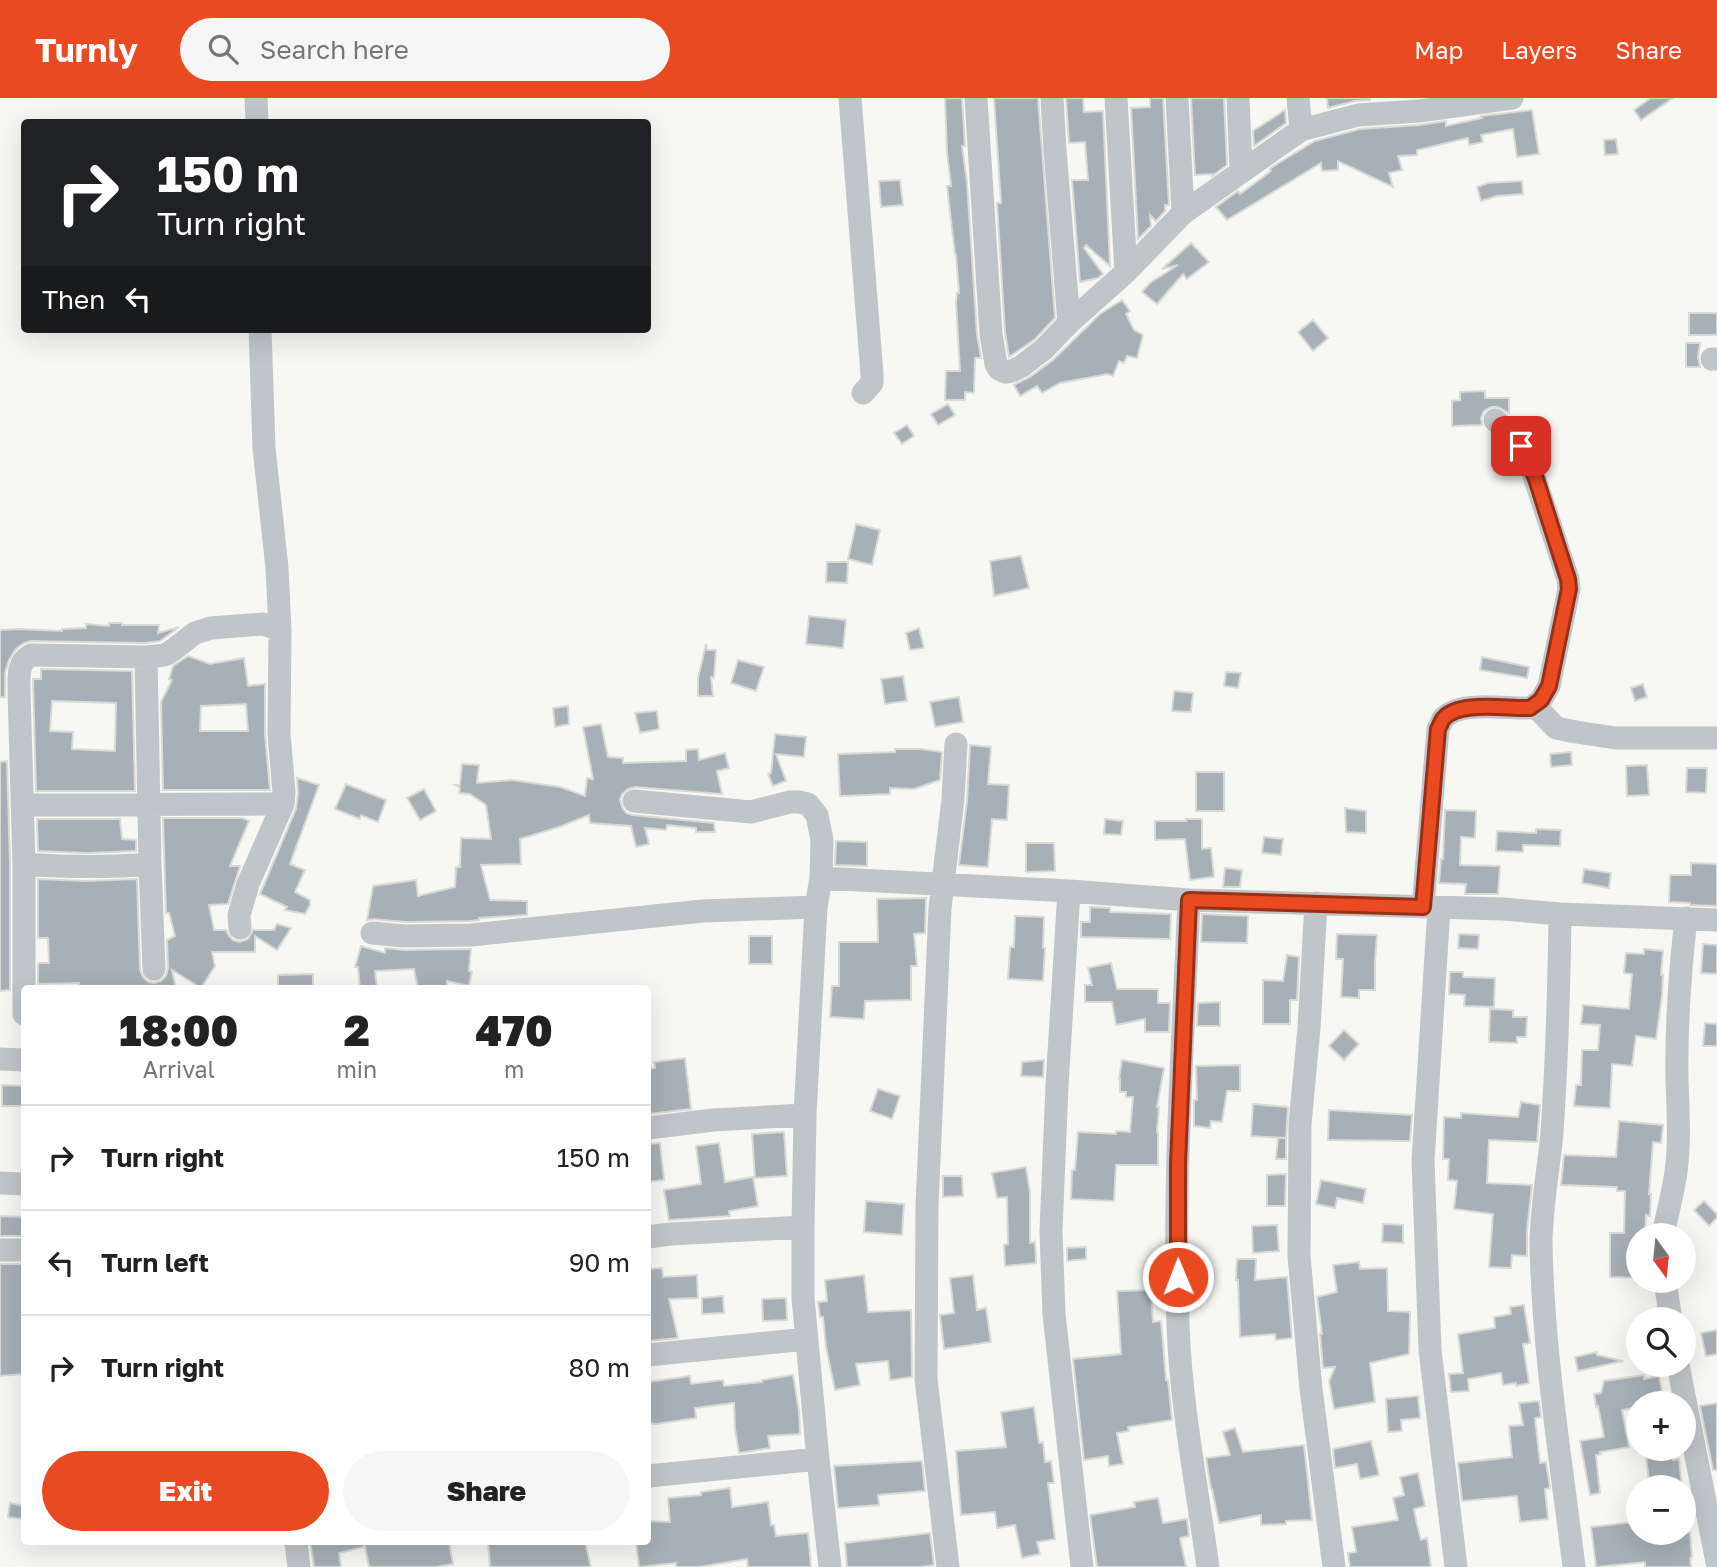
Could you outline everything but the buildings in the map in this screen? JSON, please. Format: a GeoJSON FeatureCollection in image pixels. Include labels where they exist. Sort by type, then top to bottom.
{"type":"FeatureCollection","features":[{"type":"Feature","properties":{"kind":"street"},"geometry":{"type":"LineString","coordinates":[[256,98],[257,119]]}},
{"type":"Feature","properties":{"kind":"street"},"geometry":{"type":"LineString","coordinates":[[849,98],[872,374],[872,383],[863,393]]}},
{"type":"Feature","properties":{"kind":"street"},"geometry":{"type":"LineString","coordinates":[[976,98],[990,334],[996,364],[1005,372],[1022,366],[1044,349],[1126,272],[1183,213],[1301,130],[1357,106],[1513,98]]}},
{"type":"Feature","properties":{"kind":"street"},"geometry":{"type":"LineString","coordinates":[[1052,98],[1069,323]]}},
{"type":"Feature","properties":{"kind":"street"},"geometry":{"type":"LineString","coordinates":[[1116,98],[1126,272]]}},
{"type":"Feature","properties":{"kind":"street"},"geometry":{"type":"LineString","coordinates":[[1177,98],[1183,213]]}},
{"type":"Feature","properties":{"kind":"street"},"geometry":{"type":"LineString","coordinates":[[1238,98],[1241,170]]}},
{"type":"Feature","properties":{"kind":"street"},"geometry":{"type":"LineString","coordinates":[[1298,98],[1301,130]]}},
{"type":"Feature","properties":{"kind":"street"},"geometry":{"type":"LineString","coordinates":[[240,928],[239,915],[248,884],[283,804],[284,792],[279,734],[280,630],[277,568],[264,448],[260,333]]}},
{"type":"Feature","properties":{"kind":"street"},"geometry":{"type":"LineString","coordinates":[[1456,1567],[1430,1350],[1423,1161],[1438,729],[1443,718],[1449,714],[1474,706],[1513,709],[1535,706],[1549,686],[1569,589],[1530,464],[1521,446],[1495,420]]}},
{"type":"Feature","properties":{"kind":"street"},"geometry":{"type":"LineString","coordinates":[[24,985],[19,691],[20,667],[25,658],[32,655],[146,657],[165,654],[195,634],[211,628],[263,624],[280,630]]}},
{"type":"Feature","properties":{"kind":"street"},"geometry":{"type":"LineString","coordinates":[[146,657],[154,969]]}},
{"type":"Feature","properties":{"kind":"street"},"geometry":{"type":"LineString","coordinates":[[1535,706],[1556,728],[1576,732],[1616,738],[1717,738]]}},
{"type":"Feature","properties":{"kind":"street"},"geometry":{"type":"LineString","coordinates":[[948,1567],[926,1379],[927,1206],[942,886],[953,799],[956,744]]}},
{"type":"Feature","properties":{"kind":"street"},"geometry":{"type":"LineString","coordinates":[[634,801],[751,812],[799,802],[808,804],[817,815],[822,840],[821,878],[816,907],[805,1115],[803,1298],[830,1567]]}},
{"type":"Feature","properties":{"kind":"street"},"geometry":{"type":"LineString","coordinates":[[23,805],[283,804]]}},
{"type":"Feature","properties":{"kind":"street"},"geometry":{"type":"LineString","coordinates":[[24,864],[82,868],[150,864]]}},
{"type":"Feature","properties":{"kind":"street"},"geometry":{"type":"LineString","coordinates":[[821,878],[1189,900],[1503,909],[1717,920]]}},
{"type":"Feature","properties":{"kind":"street"},"geometry":{"type":"LineString","coordinates":[[1069,891],[1051,1231],[1054,1314],[1082,1567]]}},
{"type":"Feature","properties":{"kind":"street"},"geometry":{"type":"LineString","coordinates":[[1189,900],[1178,1164],[1178,1326],[1185,1404],[1208,1567]]}},
{"type":"Feature","properties":{"kind":"street"},"geometry":{"type":"LineString","coordinates":[[1316,903],[1300,1124],[1299,1256],[1313,1402],[1334,1567]]}},
{"type":"Feature","properties":{"kind":"street"},"geometry":{"type":"LineString","coordinates":[[372,933],[404,936],[471,935],[703,911],[816,907]]}},
{"type":"Feature","properties":{"kind":"street"},"geometry":{"type":"LineString","coordinates":[[1560,914],[1552,1132],[1541,1240],[1550,1367],[1574,1567]]}},
{"type":"Feature","properties":{"kind":"street"},"geometry":{"type":"LineString","coordinates":[[1665,1223],[1678,1150],[1678,1031],[1686,918]]}},
{"type":"Feature","properties":{"kind":"street"},"geometry":{"type":"LineString","coordinates":[[0,1059],[21,1060]]}},
{"type":"Feature","properties":{"kind":"street"},"geometry":{"type":"LineString","coordinates":[[651,1128],[713,1120],[805,1115]]}},
{"type":"Feature","properties":{"kind":"street"},"geometry":{"type":"LineString","coordinates":[[0,1183],[21,1184]]}},
{"type":"Feature","properties":{"kind":"street"},"geometry":{"type":"LineString","coordinates":[[651,1237],[803,1227]]}},
{"type":"Feature","properties":{"kind":"street"},"geometry":{"type":"LineString","coordinates":[[0,1250],[21,1250]]}},
{"type":"Feature","properties":{"kind":"street"},"geometry":{"type":"LineString","coordinates":[[651,1355],[807,1339]]}},
{"type":"Feature","properties":{"kind":"street"},"geometry":{"type":"LineString","coordinates":[[1680,1377],[1717,1562]]}},
{"type":"Feature","properties":{"kind":"street"},"geometry":{"type":"LineString","coordinates":[[651,1476],[818,1459]]}},
{"type":"Feature","properties":{"kind":"street"},"geometry":{"type":"LineString","coordinates":[[296,1545],[299,1567]]}},
{"type":"Feature","properties":{"kind":"route"},"geometry":{"type":"LineString","coordinates":[[1178,1277],[1178,1164],[1189,900],[1423,907],[1438,729],[1443,718],[1474,706],[1530,708],[1541,700],[1549,686],[1569,589],[1568,579],[1536,479],[1521,446]]}}]}
